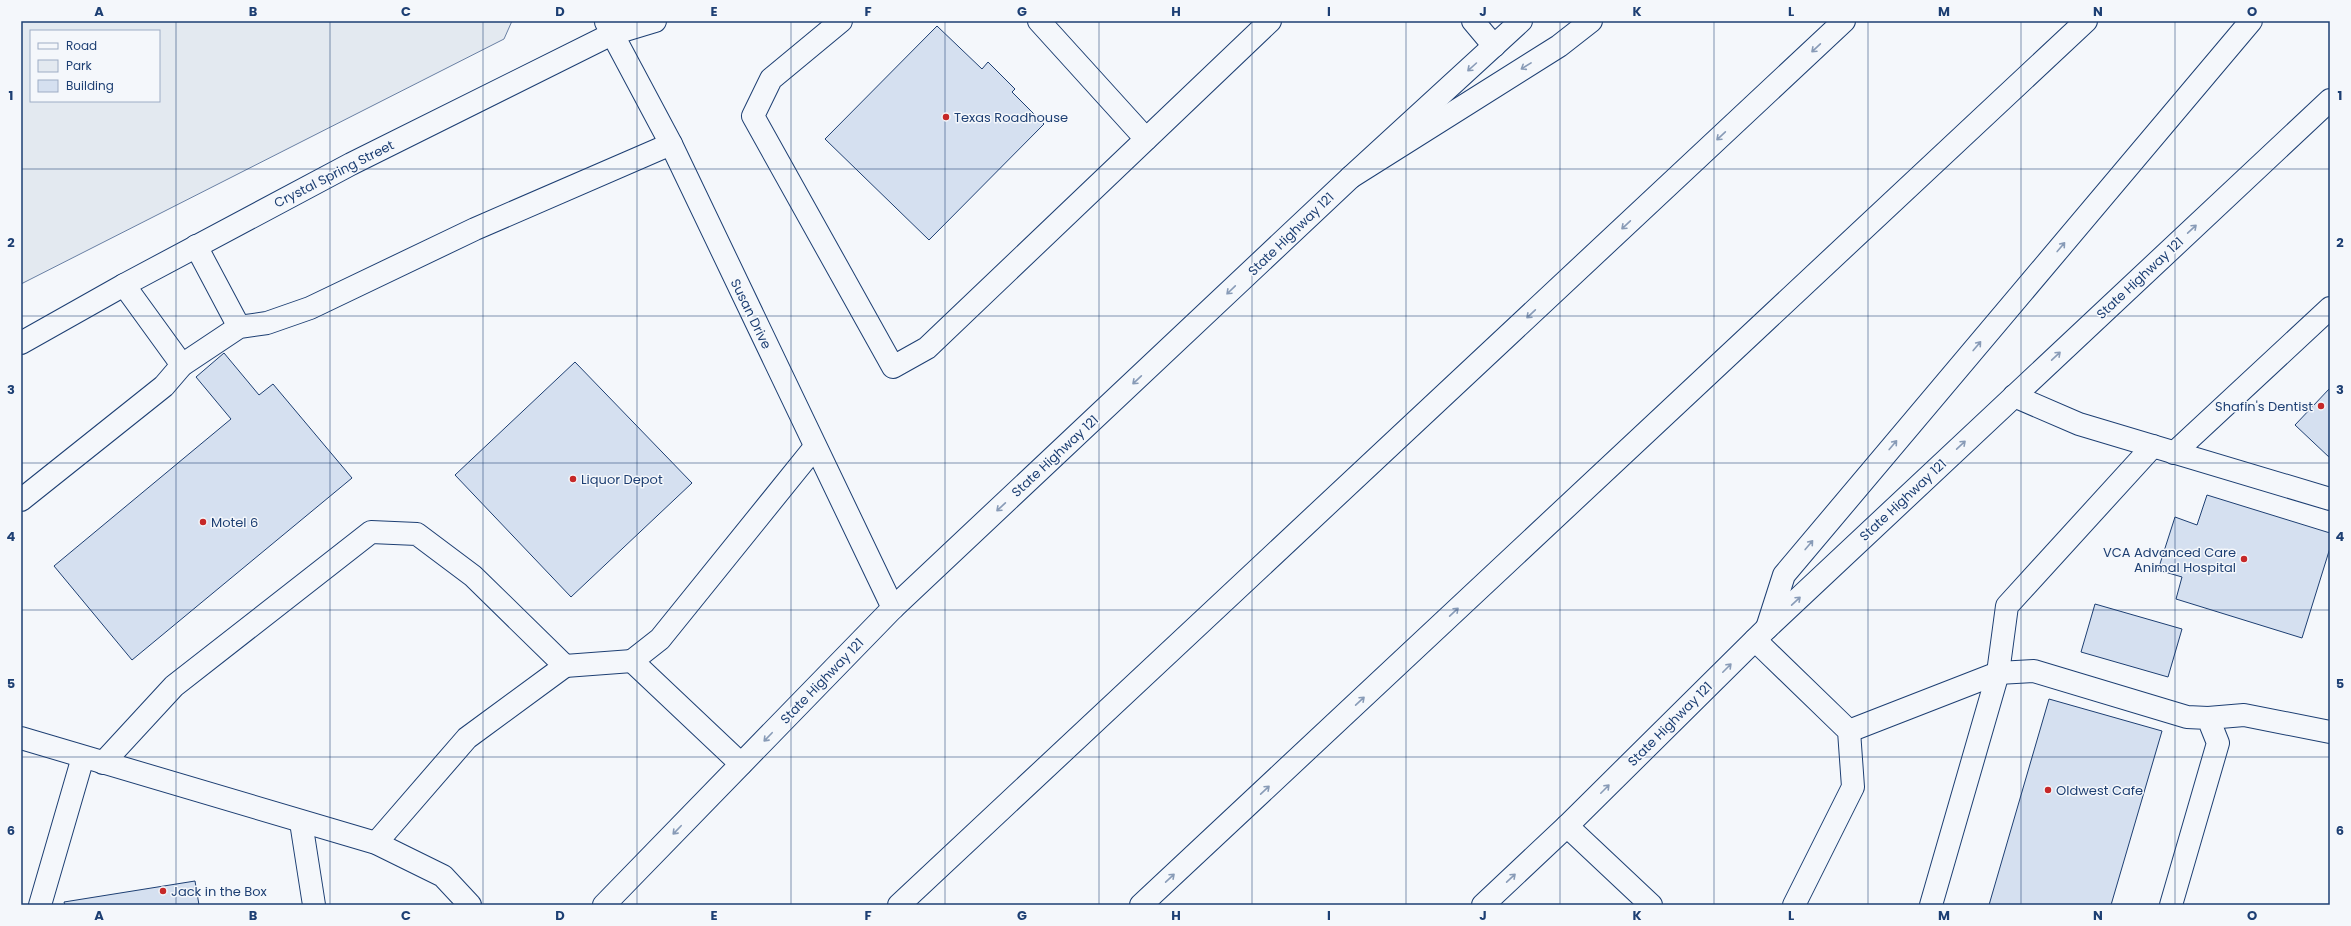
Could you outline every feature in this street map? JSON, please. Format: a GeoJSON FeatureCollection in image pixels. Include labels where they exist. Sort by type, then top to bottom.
{"type":"FeatureCollection","features":[{"type":"Feature","properties":{"kind":"main road","name":"Crystal Spring Street"},"geometry":{"type":"LineString","coordinates":[[21,343],[196,246],[609,28],[655,21]]}},
{"type":"Feature","properties":{"kind":"main road"},"geometry":{"type":"LineString","coordinates":[[841,21],[771,79],[753,116],[893,367],[927,348],[1270,21]]}},
{"type":"Feature","properties":{"kind":"main road"},"geometry":{"type":"LineString","coordinates":[[1039,21],[1146,139]]}},
{"type":"Feature","properties":{"kind":"main road"},"geometry":{"type":"LineString","coordinates":[[1473,21],[1494,46]]}},
{"type":"Feature","properties":{"kind":"main road","name":"State Highway 121"},"geometry":{"type":"LineString","coordinates":[[604,905],[893,608],[1351,176],[1521,21]]}},
{"type":"Feature","properties":{"kind":"main road"},"geometry":{"type":"LineString","coordinates":[[1351,176],[1559,46],[1592,21]]}},
{"type":"Feature","properties":{"kind":"main road"},"geometry":{"type":"LineString","coordinates":[[899,905],[1844,21]]}},
{"type":"Feature","properties":{"kind":"main road"},"geometry":{"type":"LineString","coordinates":[[1141,905],[2086,21]]}},
{"type":"Feature","properties":{"kind":"main road"},"geometry":{"type":"LineString","coordinates":[[1794,905],[1853,787],[1849,731],[1761,634],[1784,575],[2251,21]]}},
{"type":"Feature","properties":{"kind":"main road","name":"Susan Drive"},"geometry":{"type":"LineString","coordinates":[[609,28],[670,144],[893,608]]}},
{"type":"Feature","properties":{"kind":"main road","name":"State Highway 121"},"geometry":{"type":"LineString","coordinates":[[1483,905],[1567,826],[1761,634],[2330,100]]}},
{"type":"Feature","properties":{"kind":"main road"},"geometry":{"type":"LineString","coordinates":[[21,500],[164,386],[182,365],[239,327],[267,323],[310,308],[474,229],[670,144]]}},
{"type":"Feature","properties":{"kind":"main road"},"geometry":{"type":"LineString","coordinates":[[196,246],[239,327]]}},
{"type":"Feature","properties":{"kind":"main road"},"geometry":{"type":"LineString","coordinates":[[124,285],[182,365]]}},
{"type":"Feature","properties":{"kind":"main road"},"geometry":{"type":"LineString","coordinates":[[2174,453],[2330,308]]}},
{"type":"Feature","properties":{"kind":"main road"},"geometry":{"type":"LineString","coordinates":[[2014,396],[2079,424],[2330,499]]}},
{"type":"Feature","properties":{"kind":"main road"},"geometry":{"type":"LineString","coordinates":[[1931,905],[1998,673],[2007,606],[2153,446]]}},
{"type":"Feature","properties":{"kind":"main road"},"geometry":{"type":"LineString","coordinates":[[376,843],[467,738],[565,666],[632,661],[660,639],[815,447]]}},
{"type":"Feature","properties":{"kind":"main road"},"geometry":{"type":"LineString","coordinates":[[40,905],[93,760],[174,686],[371,532],[417,534],[473,576],[565,666]]}},
{"type":"Feature","properties":{"kind":"main road"},"geometry":{"type":"LineString","coordinates":[[632,661],[741,764]]}},
{"type":"Feature","properties":{"kind":"main road"},"geometry":{"type":"LineString","coordinates":[[1849,731],[1998,673],[2034,671],[2187,717],[2208,718],[2244,715],[2330,732]]}},
{"type":"Feature","properties":{"kind":"main road"},"geometry":{"type":"LineString","coordinates":[[2171,905],[2218,744],[2208,718]]}},
{"type":"Feature","properties":{"kind":"main road"},"geometry":{"type":"LineString","coordinates":[[21,738],[376,843],[443,876],[470,905]]}},
{"type":"Feature","properties":{"kind":"main road"},"geometry":{"type":"LineString","coordinates":[[301,822],[314,905]]}},
{"type":"Feature","properties":{"kind":"main road"},"geometry":{"type":"LineString","coordinates":[[1567,826],[1651,905]]}},
{"type":"Feature","properties":{"kind":"green space"},"geometry":{"type":"Polygon","coordinates":[[[21,21],[512,21],[504,39],[21,284],[21,21]]]}},
{"type":"Feature","properties":{"kind":"building"},"geometry":{"type":"Polygon","coordinates":[[[937,26],[982,69],[988,62],[1015,89],[1012,92],[1044,124],[929,240],[825,139],[937,26]]]}},
{"type":"Feature","properties":{"kind":"building","name":"Motel 6"},"geometry":{"type":"Polygon","coordinates":[[[224,353],[259,395],[273,384],[352,478],[132,660],[54,566],[231,419],[196,377],[224,353]]]}},
{"type":"Feature","properties":{"kind":"building","name":"Liquor Depot"},"geometry":{"type":"Polygon","coordinates":[[[575,362],[692,483],[571,597],[455,475],[575,362]]]}},
{"type":"Feature","properties":{"kind":"building","name":"Shafin's Dentist"},"geometry":{"type":"Polygon","coordinates":[[[2330,388],[2330,458],[2295,425],[2330,388]]]}},
{"type":"Feature","properties":{"kind":"building","name":"VCA Advanced Care Animal Hospital"},"geometry":{"type":"Polygon","coordinates":[[[2207,495],[2330,533],[2330,548],[2302,638],[2176,599],[2182,577],[2158,570],[2175,517],[2197,525],[2207,495]]]}},
{"type":"Feature","properties":{"kind":"building"},"geometry":{"type":"Polygon","coordinates":[[[2095,604],[2182,629],[2168,677],[2081,652],[2095,604]]]}},
{"type":"Feature","properties":{"kind":"building"},"geometry":{"type":"Polygon","coordinates":[[[2049,699],[2162,731],[2111,905],[1989,905],[2049,699]]]}},
{"type":"Feature","properties":{"kind":"building","name":"Jack in the Box"},"geometry":{"type":"Polygon","coordinates":[[[195,881],[199,905],[65,905],[64,902],[195,881]]]}},
{"type":"Feature","properties":{"kind":"place","name":"Texas Roadhouse"},"geometry":{"type":"Point","coordinates":[946,117]}},
{"type":"Feature","properties":{"kind":"place","name":"Shafin's Dentist"},"geometry":{"type":"Point","coordinates":[2321,406]}},
{"type":"Feature","properties":{"kind":"place","name":"Liquor Depot"},"geometry":{"type":"Point","coordinates":[573,479]}},
{"type":"Feature","properties":{"kind":"place","name":"Motel 6"},"geometry":{"type":"Point","coordinates":[203,522]}},
{"type":"Feature","properties":{"kind":"place","name":"VCA Advanced Care Animal Hospital"},"geometry":{"type":"Point","coordinates":[2244,559]}},
{"type":"Feature","properties":{"kind":"place","name":"Oldwest Cafe"},"geometry":{"type":"Point","coordinates":[2048,790]}},
{"type":"Feature","properties":{"kind":"place","name":"Jack in the Box"},"geometry":{"type":"Point","coordinates":[163,891]}}]}
